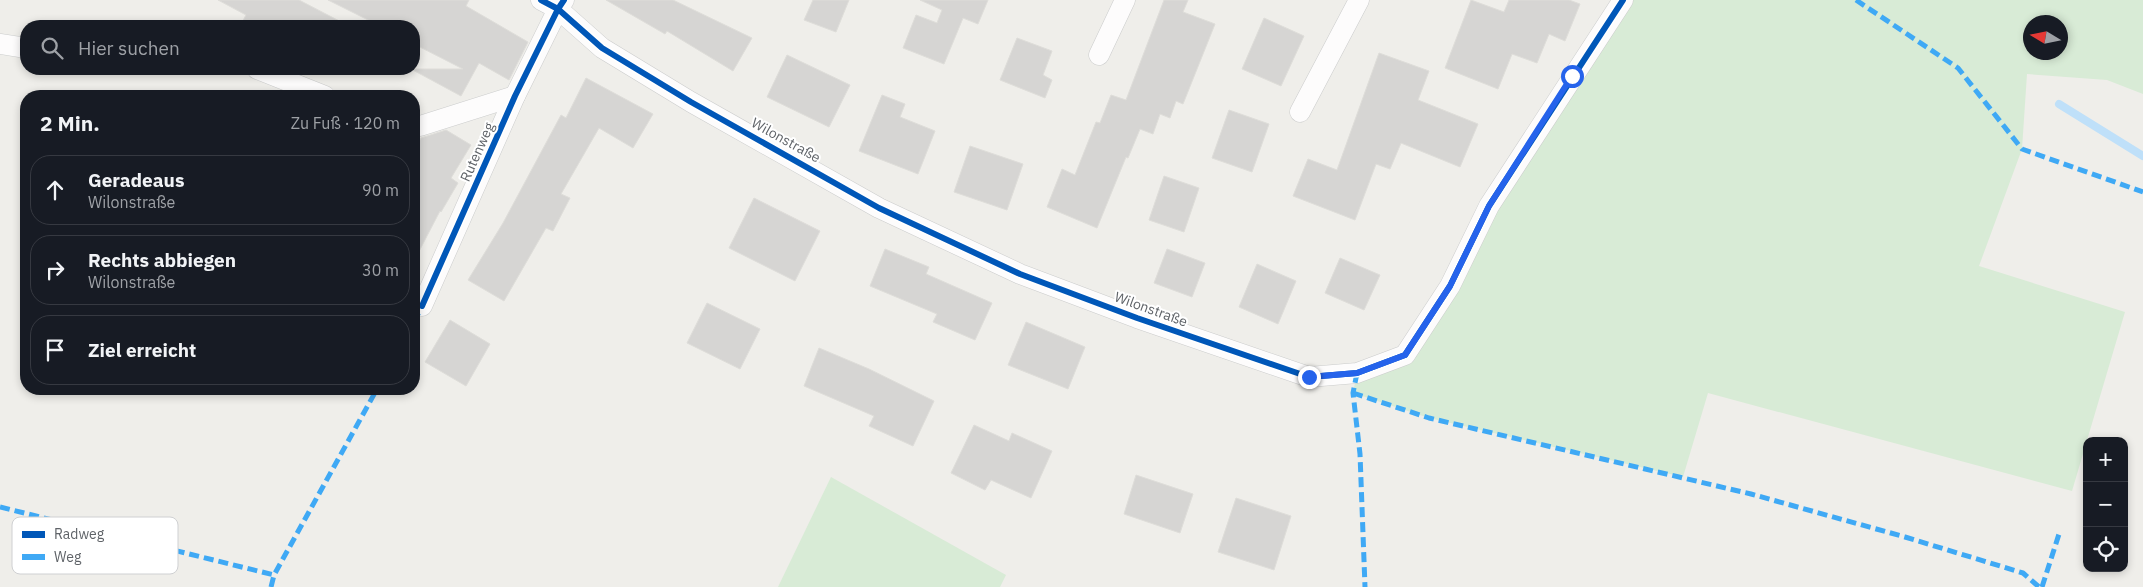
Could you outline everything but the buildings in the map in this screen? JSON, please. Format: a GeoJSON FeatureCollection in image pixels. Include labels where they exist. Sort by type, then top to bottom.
{"type":"FeatureCollection","features":[{"type":"Feature","properties":{"kind":"street"},"geometry":{"type":"LineString","coordinates":[[1099,55],[1125,0]]}},
{"type":"Feature","properties":{"kind":"street"},"geometry":{"type":"LineString","coordinates":[[1300,112],[1359,0]]}},
{"type":"Feature","properties":{"kind":"street","name":"Wilonstraße"},"geometry":{"type":"LineString","coordinates":[[554,3],[602,48],[691,102],[879,208],[1020,274],[1137,318],[1309,377],[1357,373],[1405,355],[1450,286],[1489,206],[1623,0]]}},
{"type":"Feature","properties":{"kind":"street","name":"Rutenweg"},"geometry":{"type":"LineString","coordinates":[[422,306],[554,3]]}},
{"type":"Feature","properties":{"kind":"street"},"geometry":{"type":"LineString","coordinates":[[0,44],[20,47]]}},
{"type":"Feature","properties":{"kind":"street"},"geometry":{"type":"LineString","coordinates":[[272,75],[310,90]]}},
{"type":"Feature","properties":{"kind":"street"},"geometry":{"type":"LineString","coordinates":[[420,126],[515,96]]}},
{"type":"Feature","properties":{"kind":"green space"},"geometry":{"type":"Polygon","coordinates":[[[1623,0],[2143,0],[2143,94],[2107,80],[2027,74],[2022,149],[1979,266],[2125,312],[2088,437],[2083,437],[2083,454],[2072,491],[1708,393],[1683,477],[1429,418],[1353,393],[1357,373],[1405,355],[1623,0]]]}},
{"type":"Feature","properties":{"kind":"green space"},"geometry":{"type":"Polygon","coordinates":[[[831,477],[1006,575],[1000,587],[778,587],[831,477]]]}},
{"type":"Feature","properties":{"kind":"waterway"},"geometry":{"type":"LineString","coordinates":[[2059,104],[2143,156]]}},
{"type":"Feature","properties":{"kind":"marked path"},"geometry":{"type":"LineString","coordinates":[[1856,0],[1958,68],[2022,149],[2143,192]]}},
{"type":"Feature","properties":{"kind":"marked path"},"geometry":{"type":"LineString","coordinates":[[420,310],[422,306]]}},
{"type":"Feature","properties":{"kind":"marked path"},"geometry":{"type":"LineString","coordinates":[[1357,373],[1353,393],[1360,454],[1365,587]]}},
{"type":"Feature","properties":{"kind":"marked path"},"geometry":{"type":"LineString","coordinates":[[1353,393],[1429,418],[1751,494],[1905,537],[2023,573],[2039,587]]}},
{"type":"Feature","properties":{"kind":"marked path"},"geometry":{"type":"LineString","coordinates":[[271,587],[274,575],[374,395]]}},
{"type":"Feature","properties":{"kind":"marked path"},"geometry":{"type":"LineString","coordinates":[[0,507],[40,517]]}},
{"type":"Feature","properties":{"kind":"marked path"},"geometry":{"type":"LineString","coordinates":[[2042,587],[2059,534]]}},
{"type":"Feature","properties":{"kind":"marked path"},"geometry":{"type":"LineString","coordinates":[[178,551],[274,575]]}},
{"type":"Feature","properties":{"kind":"cycle path"},"geometry":{"type":"LineString","coordinates":[[541,0],[558,9],[602,48],[691,102],[879,208],[1020,274],[1137,318],[1309,377],[1357,373],[1405,355],[1450,286],[1489,206],[1623,0]]}},
{"type":"Feature","properties":{"kind":"cycle path"},"geometry":{"type":"LineString","coordinates":[[422,306],[515,96],[564,0]]}},
{"type":"Feature","properties":{"kind":"route"},"geometry":{"type":"LineString","coordinates":[[1309,377],[1357,373],[1405,355],[1450,286],[1489,206],[1572,76]]}}]}
